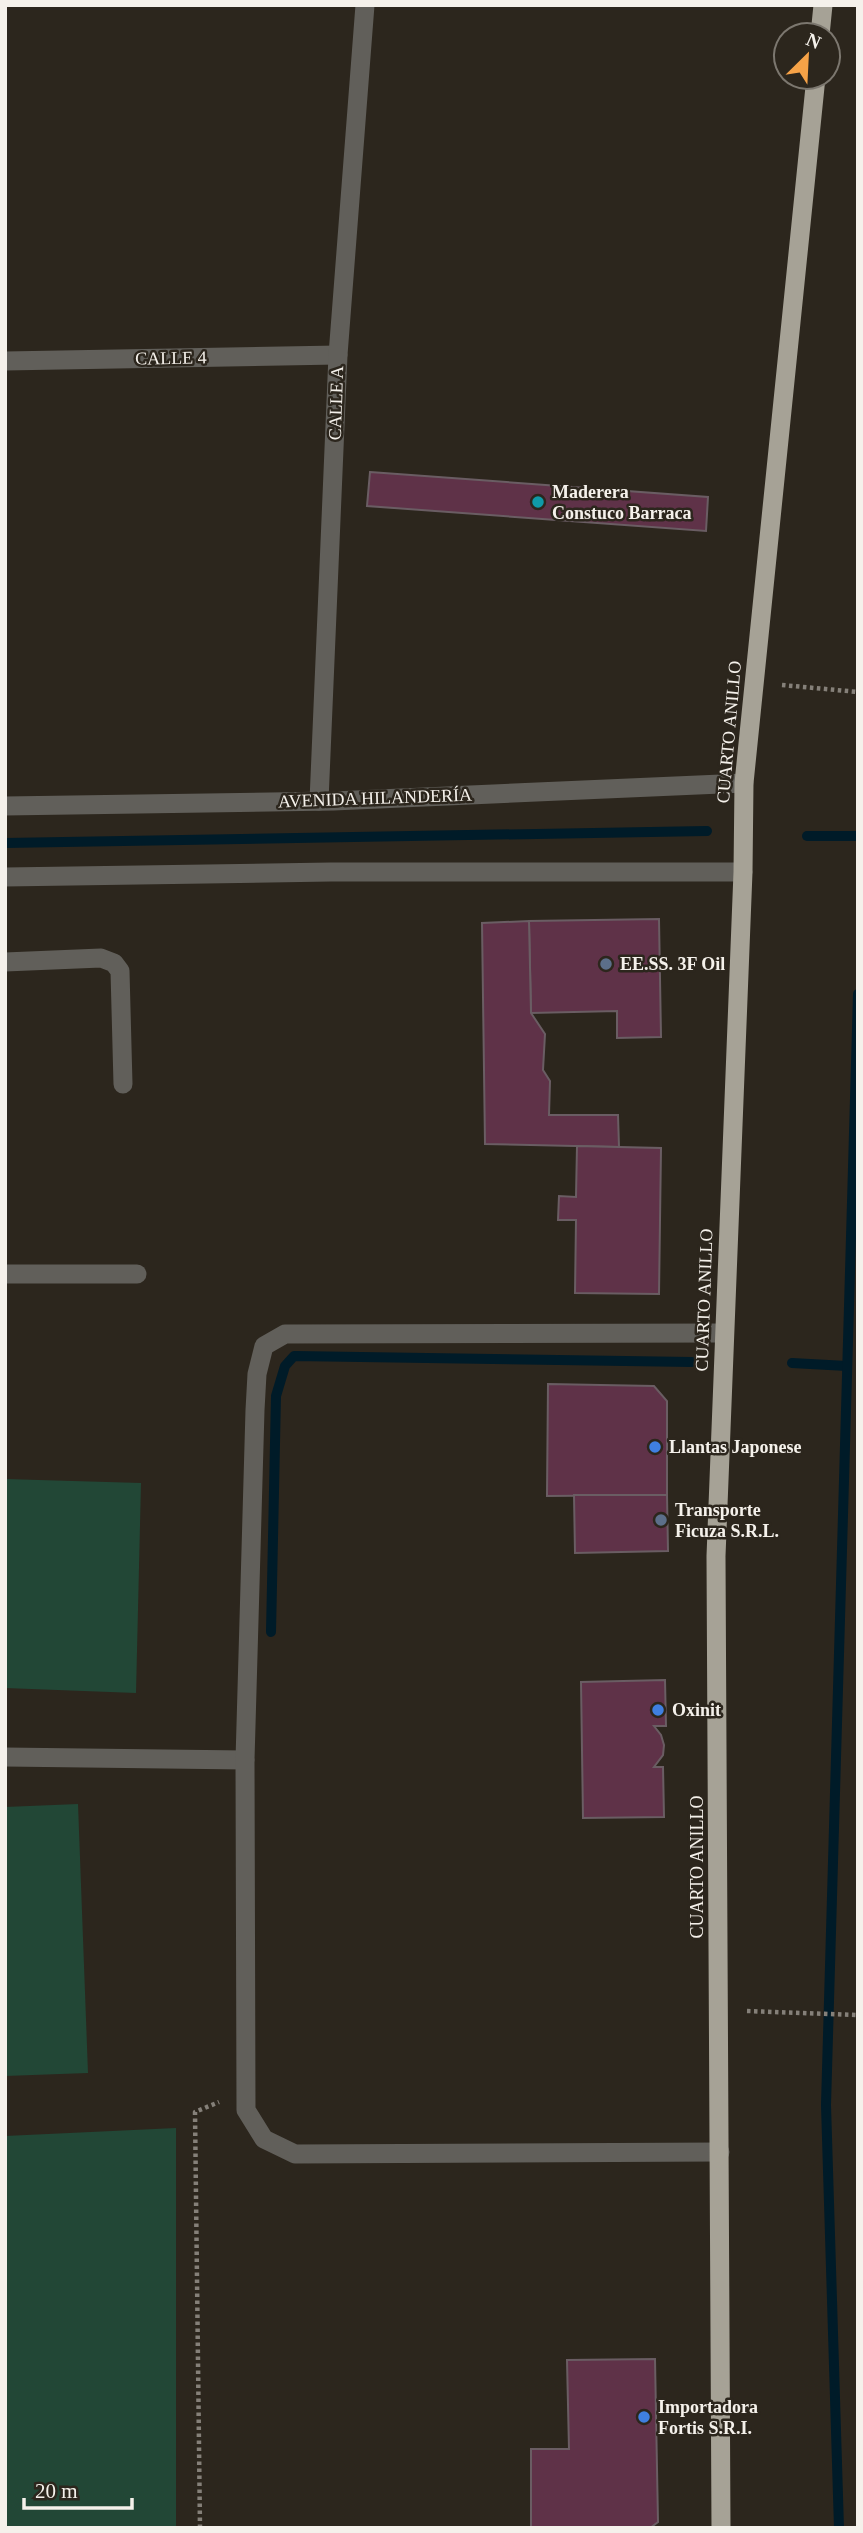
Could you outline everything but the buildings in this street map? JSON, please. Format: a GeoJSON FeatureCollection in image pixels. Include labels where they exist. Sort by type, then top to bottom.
{"type":"FeatureCollection","features":[{"type":"Feature","properties":{"kind":"highway","name":"CUARTO ANILLO"},"geometry":{"type":"LineString","coordinates":[[721,2528],[716,1556],[743,872],[744,783],[815,91]]}},
{"type":"Feature","properties":{"kind":"street","name":"CALLE A"},"geometry":{"type":"LineString","coordinates":[[319,801],[338,355],[365,5]]}},
{"type":"Feature","properties":{"kind":"street","name":"CALLE 4"},"geometry":{"type":"LineString","coordinates":[[5,361],[338,355]]}},
{"type":"Feature","properties":{"kind":"street","name":"AVENIDA HILANDERÍA"},"geometry":{"type":"LineString","coordinates":[[5,806],[319,801],[744,783]]}},
{"type":"Feature","properties":{"kind":"street"},"geometry":{"type":"LineString","coordinates":[[5,877],[331,872],[743,872]]}},
{"type":"Feature","properties":{"kind":"street"},"geometry":{"type":"LineString","coordinates":[[5,962],[101,958],[114,963],[120,971],[122,1084]]}},
{"type":"Feature","properties":{"kind":"street"},"geometry":{"type":"LineString","coordinates":[[5,1274],[137,1274]]}},
{"type":"Feature","properties":{"kind":"street"},"geometry":{"type":"LineString","coordinates":[[720,2151],[295,2154],[264,2139],[246,2110],[245,1760],[257,1374],[264,1346],[285,1334],[724,1333]]}},
{"type":"Feature","properties":{"kind":"street"},"geometry":{"type":"LineString","coordinates":[[5,1757],[245,1760]]}},
{"type":"Feature","properties":{"kind":"path"},"geometry":{"type":"LineString","coordinates":[[754,682],[858,692]]}},
{"type":"Feature","properties":{"kind":"path"},"geometry":{"type":"LineString","coordinates":[[747,2011],[858,2015]]}},
{"type":"Feature","properties":{"kind":"path"},"geometry":{"type":"LineString","coordinates":[[200,2528],[195,2112],[246,2091]]}},
{"type":"Feature","properties":{"kind":"green space"},"geometry":{"type":"Polygon","coordinates":[[[5,1479],[141,1483],[136,1693],[5,1688],[5,1479]]]}},
{"type":"Feature","properties":{"kind":"green space"},"geometry":{"type":"Polygon","coordinates":[[[78,1804],[88,2073],[5,2076],[5,1807],[78,1804]]]}},
{"type":"Feature","properties":{"kind":"green space"},"geometry":{"type":"Polygon","coordinates":[[[176,2128],[176,2528],[5,2528],[5,2136],[176,2128]]]}},
{"type":"Feature","properties":{"kind":"waterway"},"geometry":{"type":"LineString","coordinates":[[5,843],[707,831]]}},
{"type":"Feature","properties":{"kind":"waterway"},"geometry":{"type":"LineString","coordinates":[[807,836],[858,836]]}},
{"type":"Feature","properties":{"kind":"waterway"},"geometry":{"type":"LineString","coordinates":[[839,2528],[826,2105],[858,994]]}},
{"type":"Feature","properties":{"kind":"waterway"},"geometry":{"type":"LineString","coordinates":[[271,1632],[276,1396],[285,1366],[294,1356],[692,1362]]}},
{"type":"Feature","properties":{"kind":"waterway"},"geometry":{"type":"LineString","coordinates":[[792,1363],[847,1366]]}},
{"type":"Feature","properties":{"kind":"place","name":"Maderera Constuco Barraca"},"geometry":{"type":"Point","coordinates":[538,502]}},
{"type":"Feature","properties":{"kind":"place","name":"EE.SS. 3F Oil"},"geometry":{"type":"Point","coordinates":[606,964]}},
{"type":"Feature","properties":{"kind":"place","name":"Llantas Japonese"},"geometry":{"type":"Point","coordinates":[655,1447]}},
{"type":"Feature","properties":{"kind":"place","name":"Transporte Ficuza S.R.L."},"geometry":{"type":"Point","coordinates":[661,1520]}},
{"type":"Feature","properties":{"kind":"place","name":"Oxinit"},"geometry":{"type":"Point","coordinates":[658,1710]}},
{"type":"Feature","properties":{"kind":"place","name":"Importadora Fortis S.R.I."},"geometry":{"type":"Point","coordinates":[644,2417]}}]}
